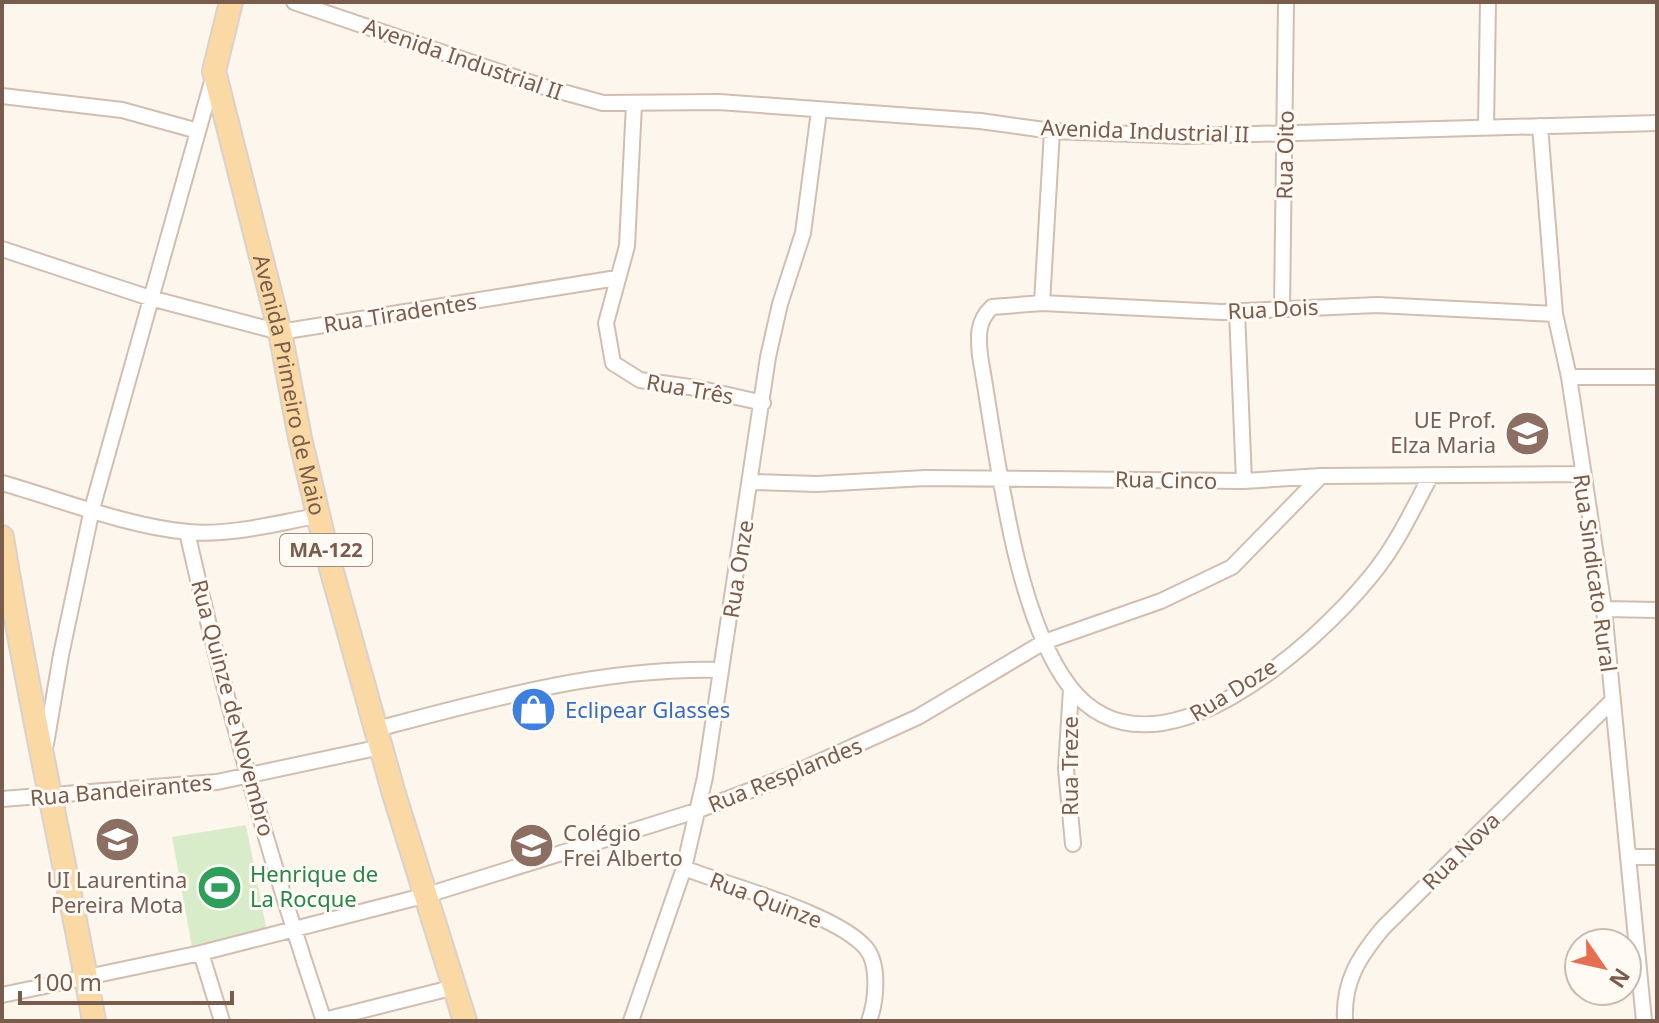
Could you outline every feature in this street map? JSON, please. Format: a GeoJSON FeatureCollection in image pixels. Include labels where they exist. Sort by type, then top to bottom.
{"type":"FeatureCollection","features":[{"type":"Feature","properties":{"kind":"main road","name":"MA-122"},"geometry":{"type":"LineString","coordinates":[[214,71],[231,2]]}},
{"type":"Feature","properties":{"kind":"main road","name":"Avenida Primeiro de Maio"},"geometry":{"type":"LineString","coordinates":[[214,71],[280,332],[317,516],[379,738],[465,1021]]}},
{"type":"Feature","properties":{"kind":"main road"},"geometry":{"type":"LineString","coordinates":[[2,537],[94,1021]]}},
{"type":"Feature","properties":{"kind":"street","name":"Avenida Industrial II"},"geometry":{"type":"LineString","coordinates":[[294,2],[580,98],[634,104],[719,102],[980,121],[1052,131],[1185,136],[1657,123]]}},
{"type":"Feature","properties":{"kind":"street","name":"Rua Oito"},"geometry":{"type":"LineString","coordinates":[[1282,307],[1286,2]]}},
{"type":"Feature","properties":{"kind":"street"},"geometry":{"type":"LineString","coordinates":[[1486,127],[1488,2]]}},
{"type":"Feature","properties":{"kind":"street"},"geometry":{"type":"LineString","coordinates":[[44,768],[52,699],[92,509],[214,71]]}},
{"type":"Feature","properties":{"kind":"street"},"geometry":{"type":"LineString","coordinates":[[2,96],[122,110],[198,131]]}},
{"type":"Feature","properties":{"kind":"street"},"geometry":{"type":"LineString","coordinates":[[617,278],[627,246],[634,104]]}},
{"type":"Feature","properties":{"kind":"street","name":"Rua Onze"},"geometry":{"type":"LineString","coordinates":[[631,1021],[684,868],[696,811],[780,304],[803,233],[819,111]]}},
{"type":"Feature","properties":{"kind":"street","name":"Rua Sindicato Rural"},"geometry":{"type":"LineString","coordinates":[[1540,126],[1555,314],[1569,377],[1581,474],[1604,609],[1644,1021]]}},
{"type":"Feature","properties":{"kind":"street"},"geometry":{"type":"LineString","coordinates":[[1042,303],[1052,131]]}},
{"type":"Feature","properties":{"kind":"street","name":"Rua Tiradentes"},"geometry":{"type":"LineString","coordinates":[[2,249],[150,298],[280,332],[617,278]]}},
{"type":"Feature","properties":{"kind":"street","name":"Rua Três"},"geometry":{"type":"LineString","coordinates":[[617,278],[609,304],[606,339],[613,363],[619,370],[640,380],[697,388],[763,403]]}},
{"type":"Feature","properties":{"kind":"street","name":"Rua Dois"},"geometry":{"type":"LineString","coordinates":[[992,307],[1042,303],[1237,311],[1377,305],[1555,314]]}},
{"type":"Feature","properties":{"kind":"street","name":"Rua Doze"},"geometry":{"type":"LineString","coordinates":[[992,307],[983,316],[978,339],[1024,583],[1044,642],[1071,689],[1102,712],[1131,723],[1183,721],[1219,703],[1280,661],[1352,597],[1398,538],[1430,477]]}},
{"type":"Feature","properties":{"kind":"street"},"geometry":{"type":"LineString","coordinates":[[1237,311],[1244,481]]}},
{"type":"Feature","properties":{"kind":"street"},"geometry":{"type":"LineString","coordinates":[[1569,377],[1657,377]]}},
{"type":"Feature","properties":{"kind":"street","name":"Rua Cinco"},"geometry":{"type":"LineString","coordinates":[[752,482],[817,484],[925,478],[1244,481],[1321,476],[1581,474]]}},
{"type":"Feature","properties":{"kind":"street","name":"Rua Resplandes"},"geometry":{"type":"LineString","coordinates":[[2,995],[201,953],[427,895],[696,811],[788,776],[918,717],[1044,642],[1161,601],[1232,567],[1321,476]]}},
{"type":"Feature","properties":{"kind":"street"},"geometry":{"type":"LineString","coordinates":[[2,483],[187,532],[240,528],[317,516]]}},
{"type":"Feature","properties":{"kind":"street","name":"Rua Quinze de Novembro"},"geometry":{"type":"LineString","coordinates":[[187,532],[249,777],[293,929],[324,1020]]}},
{"type":"Feature","properties":{"kind":"street"},"geometry":{"type":"LineString","coordinates":[[1604,609],[1657,610]]}},
{"type":"Feature","properties":{"kind":"street","name":"Rua Bandeirantes"},"geometry":{"type":"LineString","coordinates":[[2,799],[249,777],[574,682],[680,669],[721,670]]}},
{"type":"Feature","properties":{"kind":"street","name":"Rua Treze"},"geometry":{"type":"LineString","coordinates":[[1071,689],[1066,769],[1073,844]]}},
{"type":"Feature","properties":{"kind":"street","name":"Rua Nova"},"geometry":{"type":"LineString","coordinates":[[1345,1021],[1344,1003],[1351,971],[1383,928],[1613,700]]}},
{"type":"Feature","properties":{"kind":"street"},"geometry":{"type":"LineString","coordinates":[[1629,857],[1657,857]]}},
{"type":"Feature","properties":{"kind":"street","name":"Rua Quinze"},"geometry":{"type":"LineString","coordinates":[[684,868],[770,899],[849,933],[869,951],[873,965],[875,985],[869,1021]]}},
{"type":"Feature","properties":{"kind":"street"},"geometry":{"type":"LineString","coordinates":[[201,953],[222,1021]]}},
{"type":"Feature","properties":{"kind":"street"},"geometry":{"type":"LineString","coordinates":[[324,1020],[455,987]]}},
{"type":"Feature","properties":{"kind":"green space","name":"Henrique de La Rocque"},"geometry":{"type":"Polygon","coordinates":[[[246,825],[268,937],[193,953],[172,837],[246,825]]]}},
{"type":"Feature","properties":{"kind":"place","name":"UE Prof. Elza Maria"},"geometry":{"type":"Point","coordinates":[1527,433]}},
{"type":"Feature","properties":{"kind":"place","name":"Eclipear Glasses"},"geometry":{"type":"Point","coordinates":[534,710]}},
{"type":"Feature","properties":{"kind":"place","name":"UI Laurentina Pereira Mota"},"geometry":{"type":"Point","coordinates":[117,839]}},
{"type":"Feature","properties":{"kind":"place","name":"Colégio Frei Alberto"},"geometry":{"type":"Point","coordinates":[532,846]}},
{"type":"Feature","properties":{"kind":"place","name":"Henrique de La Rocque"},"geometry":{"type":"Point","coordinates":[219,887]}}]}
